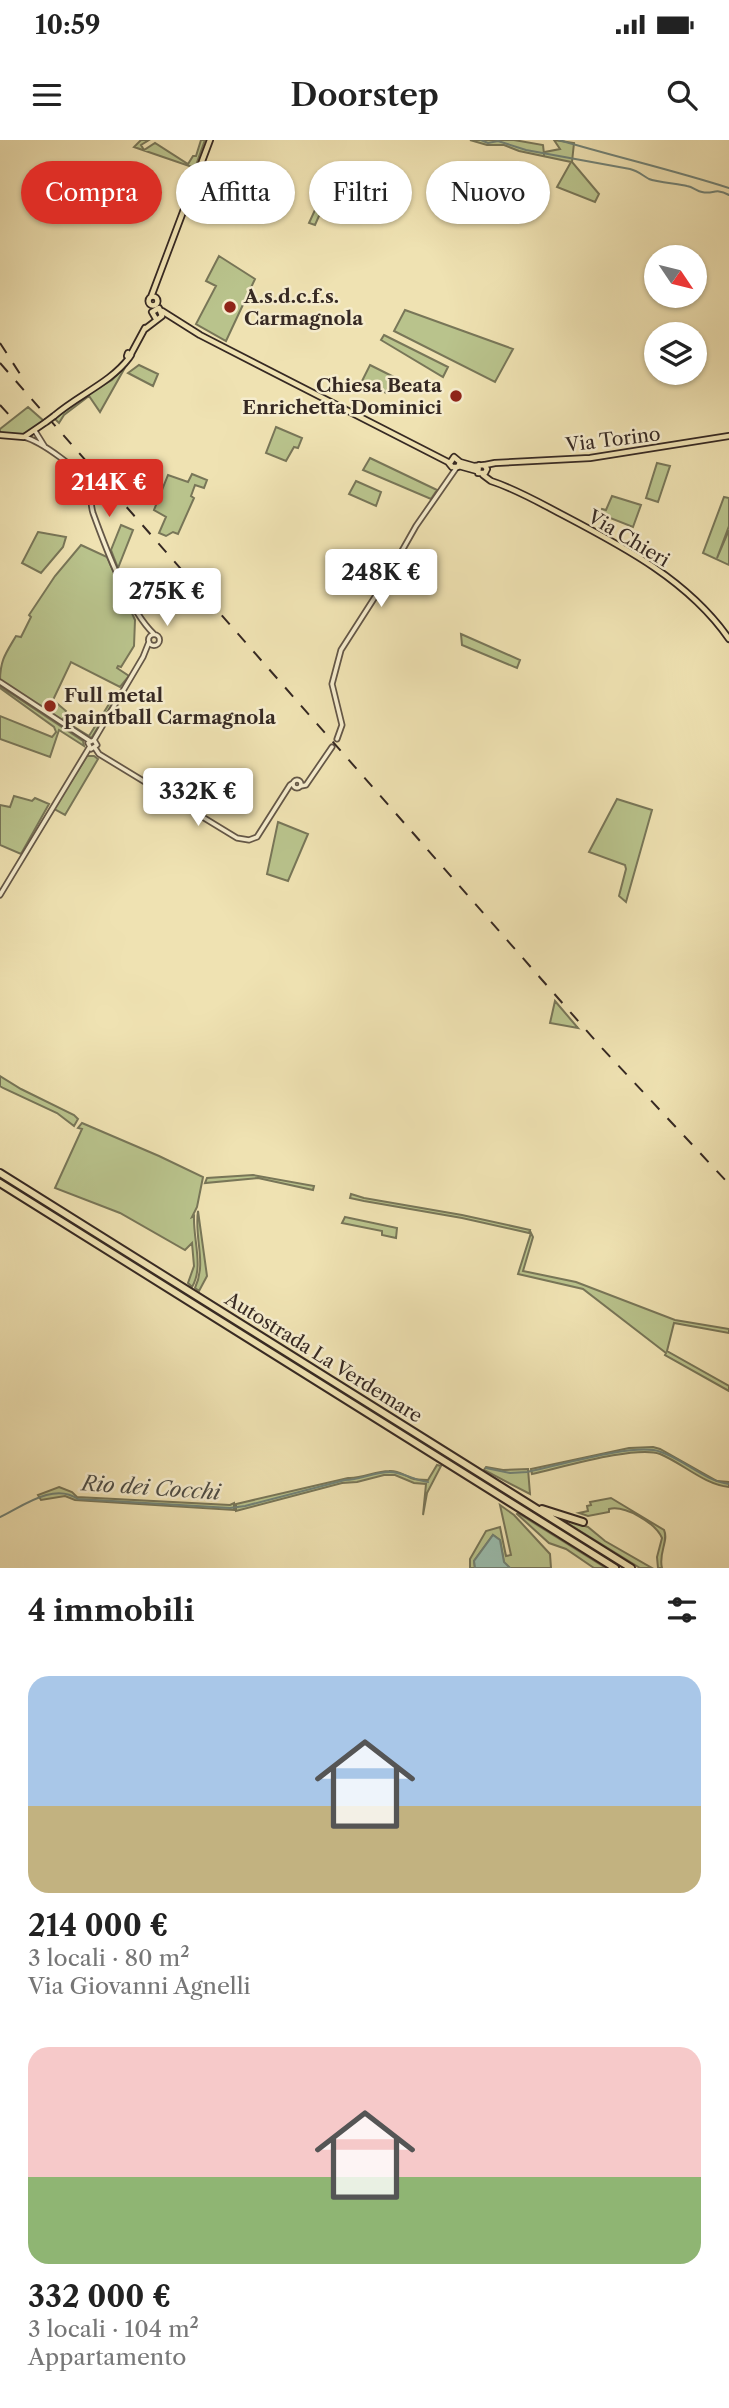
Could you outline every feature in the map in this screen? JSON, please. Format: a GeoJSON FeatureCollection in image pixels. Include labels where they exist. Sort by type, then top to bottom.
{"type":"FeatureCollection","features":[{"type":"Feature","properties":{"kind":"highway","name":"Autostrada La Verdemare"},"geometry":{"type":"LineString","coordinates":[[0,1172],[631,1568]]}},
{"type":"Feature","properties":{"kind":"highway","name":"Autostrada La Verdemare"},"geometry":{"type":"LineString","coordinates":[[0,1183],[615,1568]]}},
{"type":"Feature","properties":{"kind":"highway"},"geometry":{"type":"LineString","coordinates":[[507,1491],[547,1511],[583,1522]]}},
{"type":"Feature","properties":{"kind":"main road"},"geometry":{"type":"LineString","coordinates":[[0,435],[24,437],[34,432],[78,396],[110,377],[122,366],[155,313],[157,283],[210,140]]}},
{"type":"Feature","properties":{"kind":"main road"},"geometry":{"type":"LineString","coordinates":[[149,301],[157,303],[178,321],[155,313],[149,301]]}},
{"type":"Feature","properties":{"kind":"main road"},"geometry":{"type":"LineString","coordinates":[[155,313],[157,303]]}},
{"type":"Feature","properties":{"kind":"main road","name":"Via Chieri"},"geometry":{"type":"LineString","coordinates":[[178,321],[455,464],[483,470],[498,484],[568,517],[638,557],[701,604],[729,639]]}},
{"type":"Feature","properties":{"kind":"main road","name":"Via Torino"},"geometry":{"type":"LineString","coordinates":[[483,470],[500,463],[590,458],[729,436]]}},
{"type":"Feature","properties":{"kind":"street"},"geometry":{"type":"LineString","coordinates":[[41,438],[46,422]]}},
{"type":"Feature","properties":{"kind":"street"},"geometry":{"type":"LineString","coordinates":[[35,441],[32,436],[34,432],[45,447]]}},
{"type":"Feature","properties":{"kind":"street"},"geometry":{"type":"LineString","coordinates":[[24,437],[45,447],[80,475],[88,485],[93,510],[111,556],[150,641]]}},
{"type":"Feature","properties":{"kind":"street"},"geometry":{"type":"LineString","coordinates":[[337,739],[342,725],[332,684],[341,650],[455,464]]}},
{"type":"Feature","properties":{"kind":"street"},"geometry":{"type":"LineString","coordinates":[[142,621],[159,640],[150,641]]}},
{"type":"Feature","properties":{"kind":"street"},"geometry":{"type":"LineString","coordinates":[[0,895],[143,657],[154,634]]}},
{"type":"Feature","properties":{"kind":"street"},"geometry":{"type":"LineString","coordinates":[[0,683],[90,743],[99,754],[237,838],[245,840],[257,837],[290,785],[299,781],[300,786],[306,785],[332,747]]}},
{"type":"Feature","properties":{"kind":"street"},"geometry":{"type":"LineString","coordinates":[[90,743],[97,745],[95,748]]}},
{"type":"Feature","properties":{"kind":"green space"},"geometry":{"type":"Polygon","coordinates":[[[141,140],[149,140],[141,145],[144,150],[155,143],[183,161],[176,161],[134,147],[141,140]]]}},
{"type":"Feature","properties":{"kind":"green space"},"geometry":{"type":"Polygon","coordinates":[[[201,140],[205,140],[198,161],[190,161],[196,156],[201,140]]]}},
{"type":"Feature","properties":{"kind":"green space"},"geometry":{"type":"Polygon","coordinates":[[[470,140],[514,140],[543,145],[544,154],[560,149],[554,140],[574,143],[572,162],[599,194],[595,202],[557,187],[571,162],[519,151],[504,145],[487,145],[470,140]]]}},
{"type":"Feature","properties":{"kind":"green space","name":"A.s.d.c.f.s. Carmagnola"},"geometry":{"type":"Polygon","coordinates":[[[219,256],[255,279],[226,341],[196,324],[216,286],[206,281],[219,256]]]}},
{"type":"Feature","properties":{"kind":"green space"},"geometry":{"type":"Polygon","coordinates":[[[405,310],[513,349],[495,382],[394,331],[405,310]]]}},
{"type":"Feature","properties":{"kind":"green space"},"geometry":{"type":"Polygon","coordinates":[[[384,335],[448,367],[443,377],[381,340],[384,335]]]}},
{"type":"Feature","properties":{"kind":"green space"},"geometry":{"type":"Polygon","coordinates":[[[127,364],[100,412],[89,396],[64,415],[59,423],[55,419],[77,400],[112,380],[127,364]]]}},
{"type":"Feature","properties":{"kind":"green space"},"geometry":{"type":"Polygon","coordinates":[[[139,365],[158,374],[153,386],[128,373],[139,365]]]}},
{"type":"Feature","properties":{"kind":"green space"},"geometry":{"type":"Polygon","coordinates":[[[370,365],[394,377],[386,393],[362,381],[370,365]]]}},
{"type":"Feature","properties":{"kind":"green space"},"geometry":{"type":"Polygon","coordinates":[[[28,407],[45,422],[26,435],[0,435],[0,429],[28,407]]]}},
{"type":"Feature","properties":{"kind":"green space"},"geometry":{"type":"Polygon","coordinates":[[[276,427],[302,438],[298,448],[294,447],[286,461],[266,453],[276,427]]]}},
{"type":"Feature","properties":{"kind":"green space"},"geometry":{"type":"Polygon","coordinates":[[[370,458],[437,490],[431,499],[363,470],[370,458]]]}},
{"type":"Feature","properties":{"kind":"green space"},"geometry":{"type":"Polygon","coordinates":[[[657,463],[670,466],[658,502],[646,498],[657,463]]]}},
{"type":"Feature","properties":{"kind":"green space"},"geometry":{"type":"Polygon","coordinates":[[[192,474],[207,480],[204,488],[195,485],[191,496],[194,498],[178,534],[173,532],[166,536],[159,533],[166,517],[154,510],[168,475],[188,482],[192,474]]]}},
{"type":"Feature","properties":{"kind":"green space"},"geometry":{"type":"Polygon","coordinates":[[[356,481],[381,492],[376,506],[349,494],[356,481]]]}},
{"type":"Feature","properties":{"kind":"green space"},"geometry":{"type":"Polygon","coordinates":[[[612,496],[641,505],[633,527],[600,514],[602,509],[606,510],[612,496]]]}},
{"type":"Feature","properties":{"kind":"green space"},"geometry":{"type":"Polygon","coordinates":[[[724,497],[729,498],[729,526],[717,558],[729,530],[729,565],[703,553],[724,497]]]}},
{"type":"Feature","properties":{"kind":"green space"},"geometry":{"type":"Polygon","coordinates":[[[121,525],[133,530],[118,568],[111,550],[121,525]]]}},
{"type":"Feature","properties":{"kind":"green space"},"geometry":{"type":"Polygon","coordinates":[[[38,532],[66,537],[63,547],[41,573],[22,563],[38,532]]]}},
{"type":"Feature","properties":{"kind":"green space"},"geometry":{"type":"Polygon","coordinates":[[[81,545],[107,557],[135,620],[134,646],[121,667],[117,668],[129,676],[120,687],[71,662],[53,700],[66,711],[63,720],[89,736],[114,696],[116,698],[92,737],[88,738],[0,681],[2,662],[9,647],[16,636],[21,637],[31,617],[29,615],[55,576],[81,545]]]}},
{"type":"Feature","properties":{"kind":"green space"},"geometry":{"type":"Polygon","coordinates":[[[461,634],[520,660],[517,668],[462,645],[461,634]]]}},
{"type":"Feature","properties":{"kind":"green space"},"geometry":{"type":"Polygon","coordinates":[[[0,686],[83,741],[84,746],[59,730],[50,757],[0,739],[0,716],[52,737],[56,732],[54,727],[0,686]]]}},
{"type":"Feature","properties":{"kind":"green space"},"geometry":{"type":"Polygon","coordinates":[[[87,756],[98,759],[65,815],[54,809],[87,756]]]}},
{"type":"Feature","properties":{"kind":"green space"},"geometry":{"type":"Polygon","coordinates":[[[14,796],[32,801],[35,798],[49,804],[21,854],[0,845],[0,805],[10,807],[14,796]]]}},
{"type":"Feature","properties":{"kind":"green space"},"geometry":{"type":"Polygon","coordinates":[[[617,799],[652,810],[626,902],[619,896],[625,865],[589,852],[617,799]]]}},
{"type":"Feature","properties":{"kind":"green space"},"geometry":{"type":"Polygon","coordinates":[[[278,822],[308,834],[288,881],[267,874],[278,822]]]}},
{"type":"Feature","properties":{"kind":"green space"},"geometry":{"type":"Polygon","coordinates":[[[555,1001],[578,1028],[550,1023],[555,1001]]]}},
{"type":"Feature","properties":{"kind":"green space"},"geometry":{"type":"Polygon","coordinates":[[[0,1076],[74,1115],[78,1119],[74,1126],[57,1113],[0,1086],[0,1076]]]}},
{"type":"Feature","properties":{"kind":"green space"},"geometry":{"type":"Polygon","coordinates":[[[82,1123],[203,1177],[197,1207],[192,1217],[194,1216],[198,1262],[192,1287],[188,1283],[194,1266],[192,1243],[185,1250],[120,1213],[55,1188],[82,1129],[78,1128],[82,1123]]]}},
{"type":"Feature","properties":{"kind":"green space"},"geometry":{"type":"Polygon","coordinates":[[[253,1175],[314,1186],[313,1190],[258,1178],[205,1183],[207,1178],[253,1175]]]}},
{"type":"Feature","properties":{"kind":"green space"},"geometry":{"type":"Polygon","coordinates":[[[351,1194],[530,1230],[529,1233],[364,1201],[350,1198],[351,1194]]]}},
{"type":"Feature","properties":{"kind":"green space"},"geometry":{"type":"Polygon","coordinates":[[[198,1211],[207,1276],[199,1291],[195,1288],[200,1269],[198,1211]]]}},
{"type":"Feature","properties":{"kind":"green space"},"geometry":{"type":"Polygon","coordinates":[[[345,1217],[397,1228],[396,1238],[382,1235],[382,1231],[342,1223],[345,1217]]]}},
{"type":"Feature","properties":{"kind":"green space"},"geometry":{"type":"Polygon","coordinates":[[[531,1233],[533,1237],[523,1271],[576,1282],[675,1320],[729,1329],[729,1333],[674,1323],[667,1351],[729,1386],[729,1391],[665,1355],[666,1353],[583,1289],[518,1274],[531,1233]]]}},
{"type":"Feature","properties":{"kind":"green space"},"geometry":{"type":"Polygon","coordinates":[[[653,1447],[717,1481],[729,1482],[729,1487],[711,1482],[669,1458],[649,1452],[616,1455],[532,1474],[531,1469],[629,1448],[653,1447]]]}},
{"type":"Feature","properties":{"kind":"green space"},"geometry":{"type":"Polygon","coordinates":[[[437,1465],[441,1466],[427,1493],[423,1515],[426,1484],[414,1483],[395,1475],[342,1483],[236,1511],[236,1504],[384,1471],[395,1471],[413,1479],[428,1480],[437,1465]]]}},
{"type":"Feature","properties":{"kind":"green space"},"geometry":{"type":"Polygon","coordinates":[[[486,1467],[503,1470],[528,1469],[530,1494],[484,1470],[486,1467]]]}},
{"type":"Feature","properties":{"kind":"green space"},"geometry":{"type":"Polygon","coordinates":[[[59,1487],[77,1497],[230,1505],[234,1503],[234,1510],[75,1500],[65,1496],[41,1500],[38,1495],[59,1487]]]}},
{"type":"Feature","properties":{"kind":"green space"},"geometry":{"type":"Polygon","coordinates":[[[611,1498],[664,1530],[662,1568],[658,1568],[657,1557],[662,1538],[646,1521],[631,1512],[615,1508],[609,1509],[609,1512],[588,1516],[579,1513],[588,1511],[590,1502],[611,1498]]]}},
{"type":"Feature","properties":{"kind":"green space"},"geometry":{"type":"Polygon","coordinates":[[[500,1505],[514,1515],[550,1554],[551,1568],[510,1568],[504,1563],[500,1540],[493,1535],[474,1561],[475,1568],[470,1568],[470,1559],[486,1531],[500,1527],[506,1556],[511,1555],[500,1505]]]}},
{"type":"Feature","properties":{"kind":"green space"},"geometry":{"type":"Polygon","coordinates":[[[517,1514],[606,1568],[594,1568],[566,1549],[549,1543],[517,1514]]]}},
{"type":"Feature","properties":{"kind":"green space"},"geometry":{"type":"Polygon","coordinates":[[[559,1518],[588,1527],[605,1541],[652,1568],[640,1568],[559,1518]]]}},
{"type":"Feature","properties":{"kind":"shaded area"},"geometry":{"type":"Polygon","coordinates":[[[493,1535],[500,1540],[504,1562],[510,1568],[475,1568],[474,1561],[493,1535]]]}},
{"type":"Feature","properties":{"kind":"waterway"},"geometry":{"type":"LineString","coordinates":[[481,140],[488,143],[498,141],[526,150],[630,169],[652,180],[702,192],[717,191],[729,195]]}},
{"type":"Feature","properties":{"kind":"waterway"},"geometry":{"type":"LineString","coordinates":[[559,140],[729,188]]}},
{"type":"Feature","properties":{"kind":"waterway","name":"Rio dei Cocchi"},"geometry":{"type":"LineString","coordinates":[[486,1468],[510,1473],[527,1472],[615,1452],[649,1450],[661,1452],[711,1478],[729,1484]]}},
{"type":"Feature","properties":{"kind":"waterway","name":"Rio dei Cocchi"},"geometry":{"type":"LineString","coordinates":[[0,1517],[28,1502],[59,1493],[78,1499],[230,1508],[384,1472],[399,1473],[428,1482]]}},
{"type":"Feature","properties":{"kind":"railway"},"geometry":{"type":"LineString","coordinates":[[0,343],[22,377]]}},
{"type":"Feature","properties":{"kind":"railway"},"geometry":{"type":"LineString","coordinates":[[0,363],[601,1047],[729,1184]]}},
{"type":"Feature","properties":{"kind":"railway"},"geometry":{"type":"LineString","coordinates":[[0,405],[12,418]]}},
{"type":"Feature","properties":{"kind":"place","name":"A.s.d.c.f.s. Carmagnola"},"geometry":{"type":"Point","coordinates":[230,307]}},
{"type":"Feature","properties":{"kind":"place","name":"Chiesa Beata Enrichetta Dominici"},"geometry":{"type":"Point","coordinates":[456,396]}},
{"type":"Feature","properties":{"kind":"place","name":"Full metal paintball Carmagnola"},"geometry":{"type":"Point","coordinates":[50,706]}}]}
